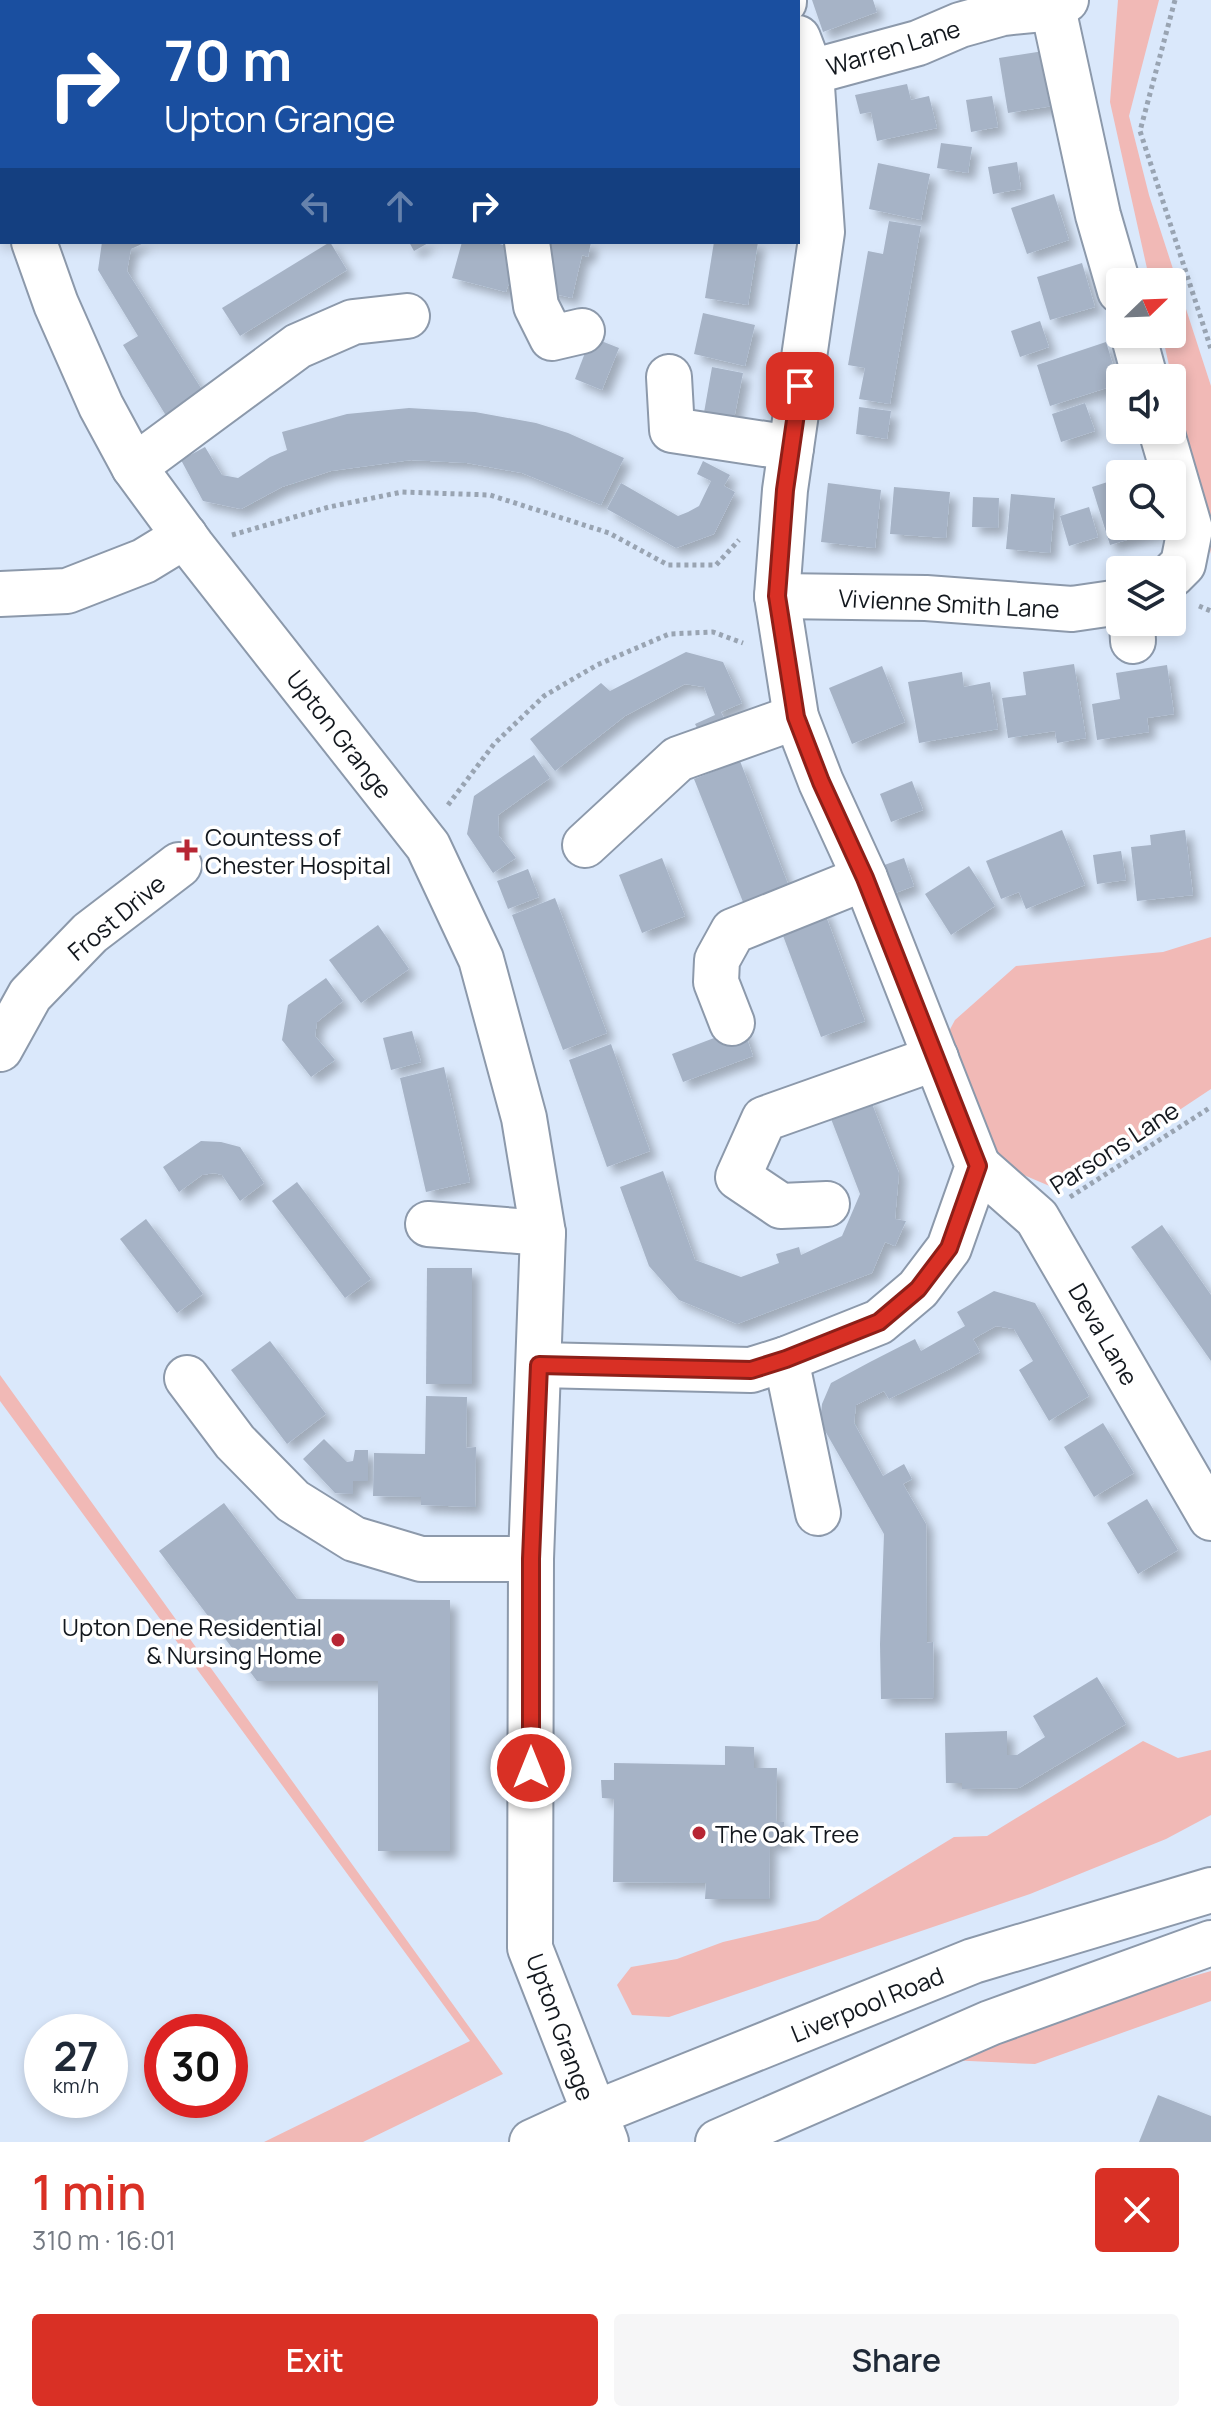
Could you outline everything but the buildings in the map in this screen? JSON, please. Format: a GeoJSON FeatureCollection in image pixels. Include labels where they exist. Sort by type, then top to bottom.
{"type":"FeatureCollection","features":[{"type":"Feature","properties":{"kind":"main road","name":"Warren Lane"},"geometry":{"type":"LineString","coordinates":[[805,55],[918,43],[960,25],[1003,13],[1060,4]]}},
{"type":"Feature","properties":{"kind":"main road"},"geometry":{"type":"LineString","coordinates":[[1060,4],[1098,215],[1113,268]]}},
{"type":"Feature","properties":{"kind":"main road"},"geometry":{"type":"LineString","coordinates":[[539,1365],[751,1370],[879,1322],[918,1289],[949,1248],[978,1166],[865,878],[821,782],[796,717],[777,596],[785,490],[822,232],[805,55]]}},
{"type":"Feature","properties":{"kind":"main road","name":"Upton Grange"},"geometry":{"type":"LineString","coordinates":[[35,244],[68,333],[101,406],[134,467],[188,541],[428,846],[481,959],[524,1118],[543,1233],[531,1559],[530,1948],[600,2128]]}},
{"type":"Feature","properties":{"kind":"main road"},"geometry":{"type":"LineString","coordinates":[[527,244],[536,306],[552,338],[582,331]]}},
{"type":"Feature","properties":{"kind":"main road"},"geometry":{"type":"LineString","coordinates":[[134,467],[298,346],[353,322],[407,316]]}},
{"type":"Feature","properties":{"kind":"main road"},"geometry":{"type":"LineString","coordinates":[[669,377],[672,430],[791,448]]}},
{"type":"Feature","properties":{"kind":"main road"},"geometry":{"type":"LineString","coordinates":[[1165,444],[1190,529],[1185,556]]}},
{"type":"Feature","properties":{"kind":"main road"},"geometry":{"type":"LineString","coordinates":[[0,594],[67,591],[188,541]]}},
{"type":"Feature","properties":{"kind":"main road","name":"Vivienne Smith Lane"},"geometry":{"type":"LineString","coordinates":[[777,596],[926,598],[1072,609],[1106,617]]}},
{"type":"Feature","properties":{"kind":"main road"},"geometry":{"type":"LineString","coordinates":[[585,845],[678,759],[796,717]]}},
{"type":"Feature","properties":{"kind":"main road","name":"Frost Drive"},"geometry":{"type":"LineString","coordinates":[[0,1049],[30,995],[90,933],[179,865]]}},
{"type":"Feature","properties":{"kind":"main road"},"geometry":{"type":"LineString","coordinates":[[732,1023],[716,982],[717,960],[733,931],[865,878]]}},
{"type":"Feature","properties":{"kind":"main road"},"geometry":{"type":"LineString","coordinates":[[827,1204],[781,1206],[738,1177],[764,1119],[936,1058]]}},
{"type":"Feature","properties":{"kind":"main road","name":"Deva Lane"},"geometry":{"type":"LineString","coordinates":[[978,1166],[1037,1218],[1211,1518]]}},
{"type":"Feature","properties":{"kind":"main road"},"geometry":{"type":"LineString","coordinates":[[428,1224],[543,1233]]}},
{"type":"Feature","properties":{"kind":"main road"},"geometry":{"type":"LineString","coordinates":[[786,1359],[818,1513]]}},
{"type":"Feature","properties":{"kind":"main road"},"geometry":{"type":"LineString","coordinates":[[187,1378],[235,1442],[293,1501],[354,1539],[421,1559],[531,1559]]}},
{"type":"Feature","properties":{"kind":"main road","name":"Liverpool Road"},"geometry":{"type":"LineString","coordinates":[[532,2142],[600,2128],[973,1961],[1211,1890]]}},
{"type":"Feature","properties":{"kind":"main road"},"geometry":{"type":"LineString","coordinates":[[718,2142],[990,2023],[1211,1943]]}},
{"type":"Feature","properties":{"kind":"path"},"geometry":{"type":"LineString","coordinates":[[1175,0],[1140,131],[1211,349]]}},
{"type":"Feature","properties":{"kind":"path"},"geometry":{"type":"LineString","coordinates":[[188,541],[402,492],[490,495],[609,533],[668,565],[716,565],[785,490]]}},
{"type":"Feature","properties":{"kind":"path"},"geometry":{"type":"LineString","coordinates":[[428,846],[451,797],[494,744],[544,696],[597,665],[669,634],[713,632],[789,660]]}},
{"type":"Feature","properties":{"kind":"path","name":"Parsons Lane"},"geometry":{"type":"LineString","coordinates":[[1037,1218],[1211,1107]]}},
{"type":"Feature","properties":{"kind":"shaded area"},"geometry":{"type":"Polygon","coordinates":[[[1118,0],[1159,0],[1129,116],[1149,195],[1173,268],[1147,268],[1110,102],[1118,0]]]}},
{"type":"Feature","properties":{"kind":"shaded area"},"geometry":{"type":"Polygon","coordinates":[[[1186,309],[1211,386],[1211,554],[1186,442],[1186,364],[1169,364],[1165,348],[1186,348],[1186,309]]]}},
{"type":"Feature","properties":{"kind":"shaded area"},"geometry":{"type":"Polygon","coordinates":[[[1211,937],[1211,1089],[1059,1190],[1000,1165],[948,1033],[955,1020],[1016,966],[1163,952],[1211,937]]]}},
{"type":"Feature","properties":{"kind":"shaded area"},"geometry":{"type":"Polygon","coordinates":[[[0,1375],[503,2074],[363,2142],[264,2142],[470,2041],[0,1401],[0,1375]]]}},
{"type":"Feature","properties":{"kind":"shaded area"},"geometry":{"type":"Polygon","coordinates":[[[1143,1741],[1178,1758],[1211,1750],[1211,1815],[1166,1839],[1030,1894],[669,2017],[632,2015],[617,1985],[631,1967],[677,1959],[723,1942],[818,1920],[954,1837],[987,1836],[1143,1741]]]}},
{"type":"Feature","properties":{"kind":"shaded area"},"geometry":{"type":"Polygon","coordinates":[[[1211,1971],[1211,2001],[1035,2064],[948,2060],[1135,1993],[1211,1971]]]}},
{"type":"Feature","properties":{"kind":"place","name":"Countess of Chester Hospital"},"geometry":{"type":"Point","coordinates":[187,850]}},
{"type":"Feature","properties":{"kind":"place","name":"Upton Dene Residential & Nursing Home"},"geometry":{"type":"Point","coordinates":[338,1640]}},
{"type":"Feature","properties":{"kind":"place","name":"The Oak Tree"},"geometry":{"type":"Point","coordinates":[699,1833]}},
{"type":"Feature","properties":{"kind":"route"},"geometry":{"type":"LineString","coordinates":[[531,1768],[531,1559],[539,1365],[751,1370],[879,1322],[918,1289],[949,1248],[978,1166],[865,878],[821,782],[796,717],[777,596],[785,490],[800,386]]}}]}
